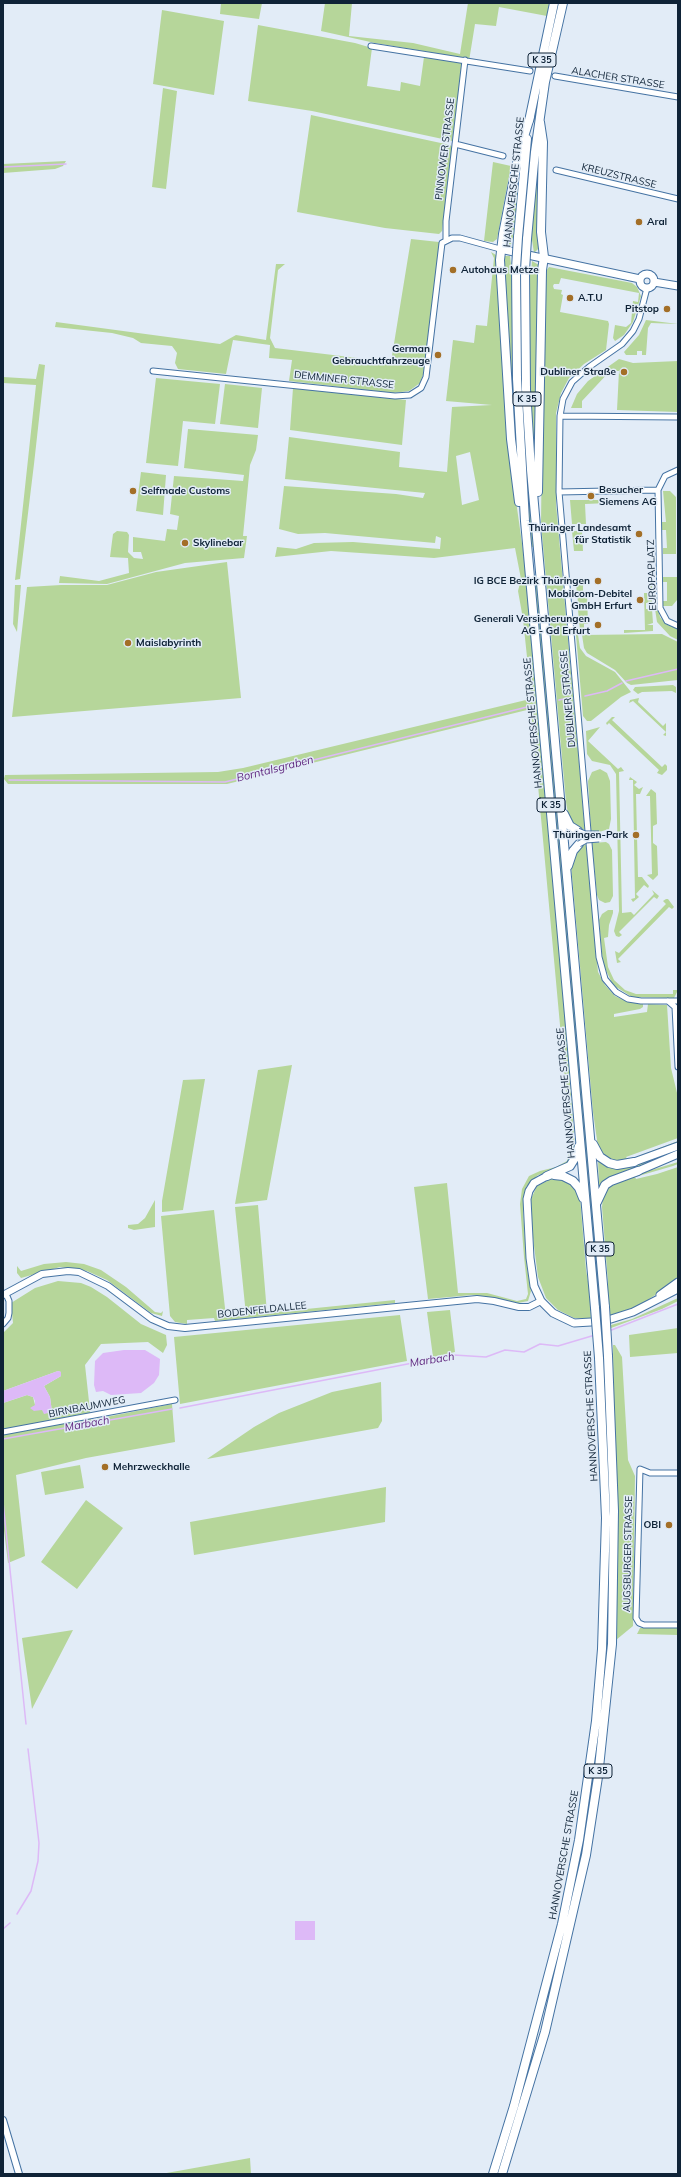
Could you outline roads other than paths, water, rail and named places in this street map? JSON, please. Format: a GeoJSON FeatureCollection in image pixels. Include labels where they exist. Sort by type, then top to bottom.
{"type":"FeatureCollection","features":[{"type":"Feature","properties":{"kind":"highway","name":"HANNOVERSCHE STRASSE"},"geometry":{"type":"LineString","coordinates":[[493,2174],[514,2106],[562,1924],[579,1840],[596,1720],[602,1649],[606,1518],[599,1358],[587,1208],[525,522],[517,379],[516,268],[518,237],[530,117],[554,3]]}},
{"type":"Feature","properties":{"kind":"highway","name":"HANNOVERSCHE STRASSE"},"geometry":{"type":"LineString","coordinates":[[502,2174],[545,2032],[586,1855],[598,1777],[612,1644],[614,1511],[605,1307],[566,875],[526,389],[526,239],[535,152],[545,82],[563,3]]}},
{"type":"Feature","properties":{"kind":"highway"},"geometry":{"type":"LineString","coordinates":[[525,522],[520,512],[512,439],[500,249],[519,153],[530,117]]}},
{"type":"Feature","properties":{"kind":"highway"},"geometry":{"type":"LineString","coordinates":[[537,526],[542,270],[544,257],[541,232],[543,142],[540,122]]}},
{"type":"Feature","properties":{"kind":"highway"},"geometry":{"type":"LineString","coordinates":[[561,804],[569,824],[578,831]]}},
{"type":"Feature","properties":{"kind":"highway"},"geometry":{"type":"LineString","coordinates":[[566,875],[570,856],[579,844]]}},
{"type":"Feature","properties":{"kind":"highway"},"geometry":{"type":"LineString","coordinates":[[590,1132],[596,1151],[604,1160],[617,1165],[634,1162]]}},
{"type":"Feature","properties":{"kind":"highway"},"geometry":{"type":"LineString","coordinates":[[547,1176],[567,1168],[574,1162],[578,1152],[580,1133]]}},
{"type":"Feature","properties":{"kind":"highway"},"geometry":{"type":"LineString","coordinates":[[596,1206],[605,1185],[611,1181],[638,1171]]}},
{"type":"Feature","properties":{"kind":"highway"},"geometry":{"type":"LineString","coordinates":[[547,1176],[562,1176],[573,1181],[579,1188],[587,1208]]}},
{"type":"Feature","properties":{"kind":"main road"},"geometry":{"type":"LineString","coordinates":[[500,249],[544,257],[640,279]]}},
{"type":"Feature","properties":{"kind":"main road"},"geometry":{"type":"LineString","coordinates":[[640,279],[644,275],[648,274],[652,276],[654,282]]}},
{"type":"Feature","properties":{"kind":"main road"},"geometry":{"type":"LineString","coordinates":[[640,279],[641,285],[647,288],[651,287],[654,282]]}},
{"type":"Feature","properties":{"kind":"main road"},"geometry":{"type":"LineString","coordinates":[[654,282],[678,286]]}},
{"type":"Feature","properties":{"kind":"main road"},"geometry":{"type":"LineString","coordinates":[[634,1162],[678,1146]]}},
{"type":"Feature","properties":{"kind":"main road"},"geometry":{"type":"LineString","coordinates":[[638,1171],[660,1163],[678,1154]]}},
{"type":"Feature","properties":{"kind":"main road"},"geometry":{"type":"LineString","coordinates":[[660,1163],[678,1159]]}},
{"type":"Feature","properties":{"kind":"main road"},"geometry":{"type":"LineString","coordinates":[[547,1176],[540,1178],[532,1185],[526,1204],[533,1280],[541,1301],[553,1313],[574,1323],[591,1322]]}},
{"type":"Feature","properties":{"kind":"main road"},"geometry":{"type":"LineString","coordinates":[[648,1304],[678,1282]]}},
{"type":"Feature","properties":{"kind":"main road"},"geometry":{"type":"LineString","coordinates":[[611,1319],[648,1304],[678,1289]]}},
{"type":"Feature","properties":{"kind":"street"},"geometry":{"type":"LineString","coordinates":[[371,46],[530,71]]}},
{"type":"Feature","properties":{"kind":"street","name":"PINNOWER STRASSE"},"geometry":{"type":"LineString","coordinates":[[446,240],[446,221],[465,60]]}},
{"type":"Feature","properties":{"kind":"street","name":"ALACHER STRASSE"},"geometry":{"type":"LineString","coordinates":[[555,76],[678,97]]}},
{"type":"Feature","properties":{"kind":"street"},"geometry":{"type":"LineString","coordinates":[[455,144],[503,156]]}},
{"type":"Feature","properties":{"kind":"street","name":"KREUZSTRASSE"},"geometry":{"type":"LineString","coordinates":[[556,170],[678,199]]}},
{"type":"Feature","properties":{"kind":"street"},"geometry":{"type":"LineString","coordinates":[[446,240],[460,238],[500,249]]}},
{"type":"Feature","properties":{"kind":"street","name":"DEMMINER STRASSE"},"geometry":{"type":"LineString","coordinates":[[153,371],[396,396],[410,395],[422,388],[426,377],[440,251],[442,243],[446,240]]}},
{"type":"Feature","properties":{"kind":"street","name":"DUBLINER STRASSE"},"geometry":{"type":"LineString","coordinates":[[588,831],[559,492],[560,416],[563,399],[572,382],[589,366],[622,344],[633,331],[640,319],[647,288]]}},
{"type":"Feature","properties":{"kind":"street"},"geometry":{"type":"LineString","coordinates":[[560,416],[678,417]]}},
{"type":"Feature","properties":{"kind":"street"},"geometry":{"type":"LineString","coordinates":[[559,492],[658,490],[660,483],[665,476],[678,470]]}},
{"type":"Feature","properties":{"kind":"street","name":"EUROPAPLATZ"},"geometry":{"type":"LineString","coordinates":[[658,490],[660,608],[666,621],[678,626]]}},
{"type":"Feature","properties":{"kind":"street"},"geometry":{"type":"LineString","coordinates":[[578,831],[599,837],[586,840],[579,844]]}},
{"type":"Feature","properties":{"kind":"street"},"geometry":{"type":"LineString","coordinates":[[589,843],[599,958],[603,974],[613,989],[625,998],[641,1001],[678,1001]]}},
{"type":"Feature","properties":{"kind":"street"},"geometry":{"type":"LineString","coordinates":[[667,1001],[675,1007],[678,1067]]}},
{"type":"Feature","properties":{"kind":"street","name":"BODENFELDALLEE"},"geometry":{"type":"LineString","coordinates":[[4,1294],[42,1274],[68,1271],[79,1272],[108,1286],[152,1320],[168,1326],[185,1328],[471,1300],[494,1301],[519,1307],[529,1307],[541,1301]]}},
{"type":"Feature","properties":{"kind":"street"},"geometry":{"type":"LineString","coordinates":[[3,1324],[9,1300],[4,1294]]}},
{"type":"Feature","properties":{"kind":"street","name":"BIRNBAUMWEG"},"geometry":{"type":"LineString","coordinates":[[3,1432],[175,1400]]}},
{"type":"Feature","properties":{"kind":"street","name":"AUGSBURGER STRASSE"},"geometry":{"type":"LineString","coordinates":[[678,1473],[650,1473],[640,1470],[636,1618],[639,1623],[644,1625],[678,1625]]}},
{"type":"Feature","properties":{"kind":"street"},"geometry":{"type":"LineString","coordinates":[[3,2120],[19,2174]]}},
{"type":"Feature","properties":{"kind":"waterway"},"geometry":{"type":"LineString","coordinates":[[3,167],[66,164]]}},
{"type":"Feature","properties":{"kind":"waterway","name":"Borntalsgraben"},"geometry":{"type":"LineString","coordinates":[[626,681],[678,669]]}},
{"type":"Feature","properties":{"kind":"waterway","name":"Borntalsgraben"},"geometry":{"type":"LineString","coordinates":[[585,696],[607,691],[622,683]]}},
{"type":"Feature","properties":{"kind":"waterway","name":"Borntalsgraben"},"geometry":{"type":"LineString","coordinates":[[559,700],[568,698]]}},
{"type":"Feature","properties":{"kind":"waterway","name":"Borntalsgraben"},"geometry":{"type":"LineString","coordinates":[[9,780],[225,782],[535,705]]}},
{"type":"Feature","properties":{"kind":"waterway","name":"Marbach"},"geometry":{"type":"LineString","coordinates":[[609,1331],[678,1304]]}},
{"type":"Feature","properties":{"kind":"waterway","name":"Marbach"},"geometry":{"type":"LineString","coordinates":[[180,1408],[454,1355],[486,1357],[505,1350],[524,1352],[540,1344],[558,1346],[595,1335]]}},
{"type":"Feature","properties":{"kind":"waterway","name":"Marbach"},"geometry":{"type":"LineString","coordinates":[[3,1439],[172,1409]]}},
{"type":"Feature","properties":{"kind":"waterway"},"geometry":{"type":"LineString","coordinates":[[3,1502],[26,1724]]}},
{"type":"Feature","properties":{"kind":"waterway"},"geometry":{"type":"LineString","coordinates":[[17,1914],[31,1891],[38,1861],[39,1843],[28,1749]]}},
{"type":"Feature","properties":{"kind":"waterway"},"geometry":{"type":"LineString","coordinates":[[3,1929],[10,1923]]}},
{"type":"Feature","properties":{"kind":"place","name":"Aral"},"geometry":{"type":"Point","coordinates":[639,222]}},
{"type":"Feature","properties":{"kind":"place","name":"Autohaus Metze"},"geometry":{"type":"Point","coordinates":[453,270]}},
{"type":"Feature","properties":{"kind":"place","name":"A.T.U"},"geometry":{"type":"Point","coordinates":[570,298]}},
{"type":"Feature","properties":{"kind":"place","name":"Pitstop"},"geometry":{"type":"Point","coordinates":[667,309]}},
{"type":"Feature","properties":{"kind":"place","name":"German Gebrauchtfahrzeuge"},"geometry":{"type":"Point","coordinates":[438,355]}},
{"type":"Feature","properties":{"kind":"place","name":"Dubliner Straße"},"geometry":{"type":"Point","coordinates":[624,372]}},
{"type":"Feature","properties":{"kind":"place","name":"Selfmade Customs"},"geometry":{"type":"Point","coordinates":[133,491]}},
{"type":"Feature","properties":{"kind":"place","name":"Besucher Siemens AG"},"geometry":{"type":"Point","coordinates":[591,496]}},
{"type":"Feature","properties":{"kind":"place","name":"Thüringer Landesamt für Statistik"},"geometry":{"type":"Point","coordinates":[639,534]}},
{"type":"Feature","properties":{"kind":"place","name":"Skylinebar"},"geometry":{"type":"Point","coordinates":[185,543]}},
{"type":"Feature","properties":{"kind":"place","name":"IG BCE Bezirk Thüringen"},"geometry":{"type":"Point","coordinates":[598,581]}},
{"type":"Feature","properties":{"kind":"place","name":"Mobilcom-Debitel GmbH Erfurt"},"geometry":{"type":"Point","coordinates":[640,600]}},
{"type":"Feature","properties":{"kind":"place","name":"Generali Versicherungen AG - Gd Erfurt"},"geometry":{"type":"Point","coordinates":[598,625]}},
{"type":"Feature","properties":{"kind":"place","name":"Maislabyrinth"},"geometry":{"type":"Point","coordinates":[128,643]}},
{"type":"Feature","properties":{"kind":"place","name":"Thüringen-Park"},"geometry":{"type":"Point","coordinates":[636,835]}},
{"type":"Feature","properties":{"kind":"place","name":"Mehrzweckhalle"},"geometry":{"type":"Point","coordinates":[105,1467]}},
{"type":"Feature","properties":{"kind":"place","name":"OBI"},"geometry":{"type":"Point","coordinates":[669,1525]}}]}
